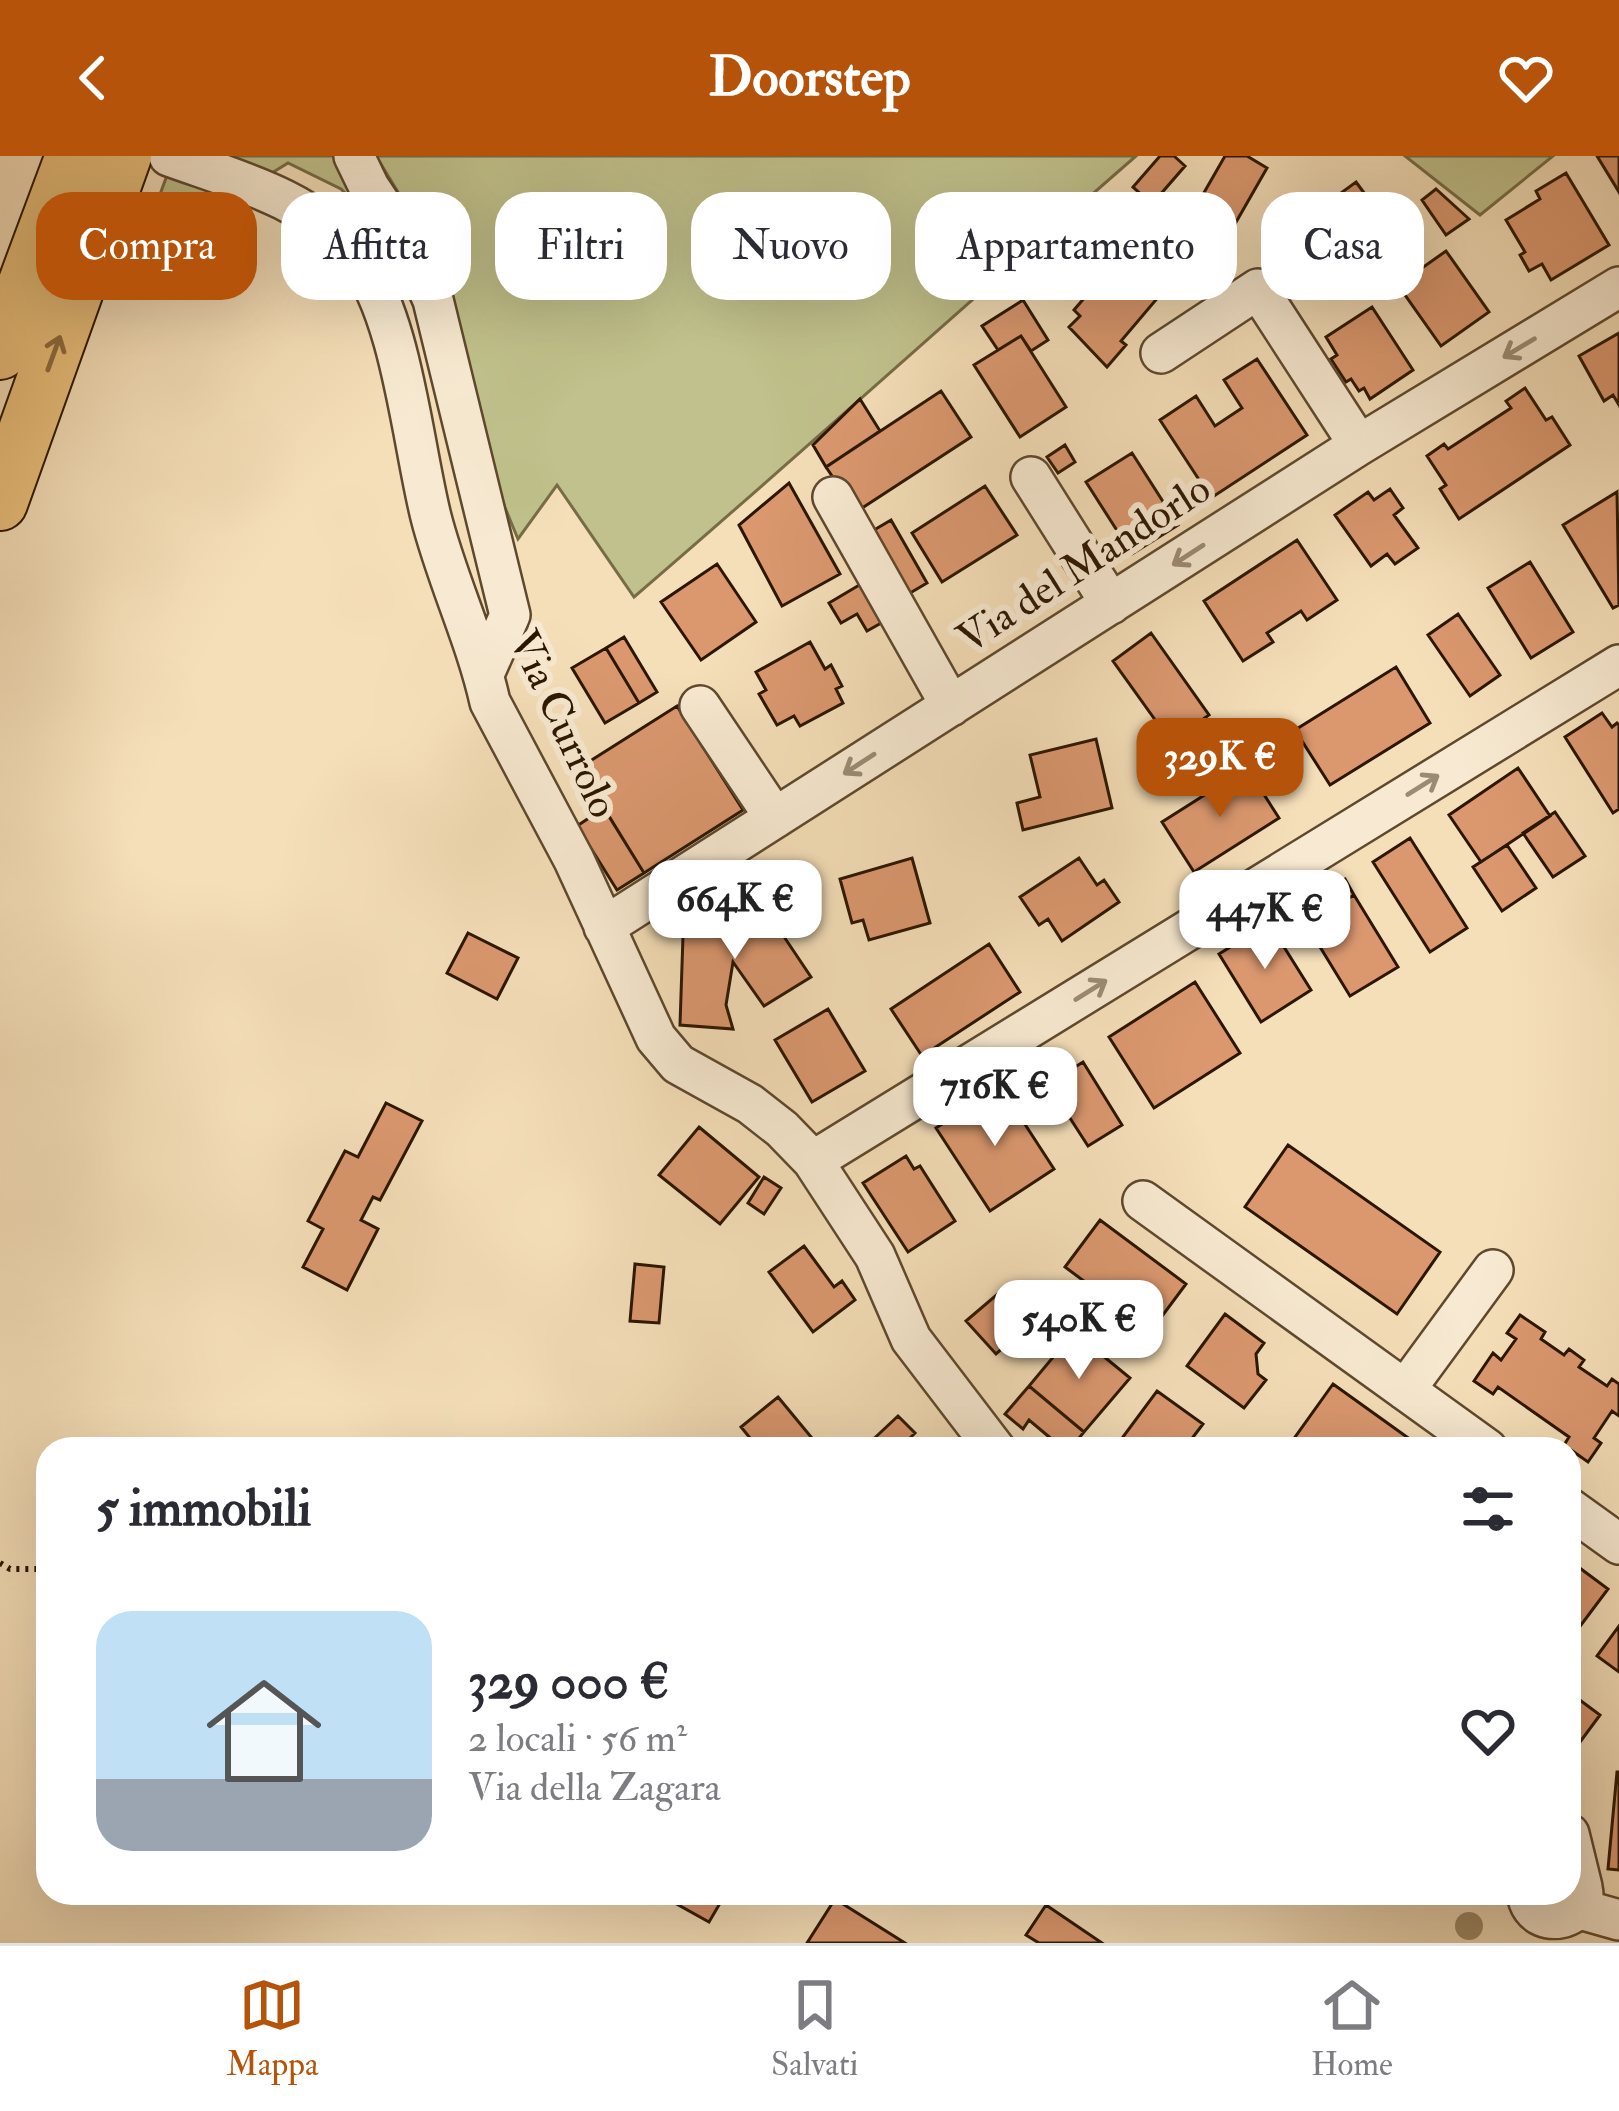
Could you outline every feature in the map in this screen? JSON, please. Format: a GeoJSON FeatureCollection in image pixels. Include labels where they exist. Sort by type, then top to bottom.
{"type":"FeatureCollection","features":[{"type":"Feature","properties":{"kind":"highway"},"geometry":{"type":"LineString","coordinates":[[0,352],[73,156]]}},
{"type":"Feature","properties":{"kind":"highway"},"geometry":{"type":"LineString","coordinates":[[0,503],[124,156]]}},
{"type":"Feature","properties":{"kind":"street","name":"Via Currolo"},"geometry":{"type":"LineString","coordinates":[[169,156],[280,198],[326,227],[352,252],[376,288],[393,342],[432,520],[490,702],[560,831],[656,1038],[678,1064],[750,1103],[813,1162],[875,1256],[911,1339],[986,1437]]}},
{"type":"Feature","properties":{"kind":"street"},"geometry":{"type":"LineString","coordinates":[[355,156],[369,187],[411,250],[433,300],[510,615],[484,674]]}},
{"type":"Feature","properties":{"kind":"street","name":"Via del Mandorlo"},"geometry":{"type":"LineString","coordinates":[[604,927],[1359,446],[1619,287]]}},
{"type":"Feature","properties":{"kind":"street"},"geometry":{"type":"LineString","coordinates":[[1161,353],[1258,289],[1359,446]]}},
{"type":"Feature","properties":{"kind":"street"},"geometry":{"type":"LineString","coordinates":[[1031,477],[1111,604]]}},
{"type":"Feature","properties":{"kind":"street"},"geometry":{"type":"LineString","coordinates":[[833,496],[951,706]]}},
{"type":"Feature","properties":{"kind":"street"},"geometry":{"type":"LineString","coordinates":[[813,1162],[1619,664]]}},
{"type":"Feature","properties":{"kind":"street"},"geometry":{"type":"LineString","coordinates":[[700,706],[775,818]]}},
{"type":"Feature","properties":{"kind":"street"},"geometry":{"type":"LineString","coordinates":[[1143,1201],[1471,1437]]}},
{"type":"Feature","properties":{"kind":"street"},"geometry":{"type":"LineString","coordinates":[[1406,1390],[1493,1270]]}},
{"type":"Feature","properties":{"kind":"street"},"geometry":{"type":"LineString","coordinates":[[1581,1517],[1619,1544]]}},
{"type":"Feature","properties":{"kind":"street"},"geometry":{"type":"LineString","coordinates":[[1581,1892],[1619,1920]]}},
{"type":"Feature","properties":{"kind":"street"},"geometry":{"type":"LineString","coordinates":[[1528,1909],[1552,1924],[1573,1918],[1575,1905]]}},
{"type":"Feature","properties":{"kind":"path"},"geometry":{"type":"LineString","coordinates":[[0,1563],[10,1569],[36,1569]]}},
{"type":"Feature","properties":{"kind":"green space"},"geometry":{"type":"Polygon","coordinates":[[[174,156],[342,156],[359,192],[344,192],[288,163],[241,192],[161,192],[174,156]]]}},
{"type":"Feature","properties":{"kind":"green space"},"geometry":{"type":"Polygon","coordinates":[[[376,156],[1136,156],[1095,192],[915,192],[915,300],[972,300],[634,597],[557,485],[518,539],[501,498],[452,300],[471,300],[471,192],[398,192],[376,156]]]}},
{"type":"Feature","properties":{"kind":"green space"},"geometry":{"type":"Polygon","coordinates":[[[1405,156],[1553,156],[1480,215],[1405,156]]]}},
{"type":"Feature","properties":{"kind":"building"},"geometry":{"type":"Polygon","coordinates":[[[1160,156],[1174,156],[1185,166],[1162,192],[1139,192],[1133,187],[1160,156]]]}},
{"type":"Feature","properties":{"kind":"building"},"geometry":{"type":"Polygon","coordinates":[[[1225,156],[1247,156],[1267,168],[1237,220],[1237,192],[1204,192],[1225,156]]]}},
{"type":"Feature","properties":{"kind":"building"},"geometry":{"type":"Polygon","coordinates":[[[1597,156],[1619,156],[1619,192],[1597,156]]]}},
{"type":"Feature","properties":{"kind":"building"},"geometry":{"type":"Polygon","coordinates":[[[1566,173],[1609,245],[1551,280],[1542,264],[1529,271],[1520,255],[1525,252],[1506,220],[1540,199],[1536,191],[1566,173]]]}},
{"type":"Feature","properties":{"kind":"building"},"geometry":{"type":"Polygon","coordinates":[[[1356,182],[1363,192],[1342,192],[1356,182]]]}},
{"type":"Feature","properties":{"kind":"building"},"geometry":{"type":"Polygon","coordinates":[[[1436,189],[1469,219],[1446,235],[1424,198],[1436,189]]]}},
{"type":"Feature","properties":{"kind":"building"},"geometry":{"type":"Polygon","coordinates":[[[1446,251],[1489,312],[1441,346],[1409,300],[1424,300],[1424,267],[1446,251]]]}},
{"type":"Feature","properties":{"kind":"building"},"geometry":{"type":"Polygon","coordinates":[[[1023,300],[1048,340],[1031,351],[1021,336],[998,350],[982,326],[1023,300]]]}},
{"type":"Feature","properties":{"kind":"building"},"geometry":{"type":"Polygon","coordinates":[[[1083,300],[1156,300],[1121,341],[1126,345],[1107,367],[1069,327],[1080,316],[1074,310],[1083,300]]]}},
{"type":"Feature","properties":{"kind":"building"},"geometry":{"type":"Polygon","coordinates":[[[1372,307],[1413,370],[1370,399],[1364,388],[1359,391],[1351,379],[1346,382],[1331,359],[1337,355],[1326,337],[1372,307]]]}},
{"type":"Feature","properties":{"kind":"building"},"geometry":{"type":"Polygon","coordinates":[[[1619,333],[1619,405],[1613,395],[1604,401],[1579,356],[1619,333]]]}},
{"type":"Feature","properties":{"kind":"building"},"geometry":{"type":"Polygon","coordinates":[[[1021,336],[1066,407],[1020,437],[974,365],[1021,336]]]}},
{"type":"Feature","properties":{"kind":"building"},"geometry":{"type":"Polygon","coordinates":[[[1257,359],[1307,435],[1211,498],[1160,420],[1196,396],[1215,426],[1242,408],[1224,380],[1257,359]]]}},
{"type":"Feature","properties":{"kind":"building"},"geometry":{"type":"Polygon","coordinates":[[[1525,388],[1570,445],[1459,519],[1440,489],[1446,485],[1427,456],[1444,444],[1448,449],[1511,408],[1506,401],[1525,388]]]}},
{"type":"Feature","properties":{"kind":"building"},"geometry":{"type":"Polygon","coordinates":[[[941,391],[971,437],[856,512],[826,467],[941,391]]]}},
{"type":"Feature","properties":{"kind":"building"},"geometry":{"type":"Polygon","coordinates":[[[860,399],[880,431],[826,467],[813,445],[860,399]]]}},
{"type":"Feature","properties":{"kind":"building"},"geometry":{"type":"Polygon","coordinates":[[[1065,445],[1075,462],[1058,473],[1047,457],[1065,445]]]}},
{"type":"Feature","properties":{"kind":"building"},"geometry":{"type":"Polygon","coordinates":[[[1132,453],[1178,525],[1132,554],[1086,482],[1132,453]]]}},
{"type":"Feature","properties":{"kind":"building"},"geometry":{"type":"Polygon","coordinates":[[[789,483],[840,574],[782,606],[739,525],[789,483]]]}},
{"type":"Feature","properties":{"kind":"building"},"geometry":{"type":"Polygon","coordinates":[[[985,486],[1017,535],[942,582],[912,533],[985,486]]]}},
{"type":"Feature","properties":{"kind":"building"},"geometry":{"type":"Polygon","coordinates":[[[1390,489],[1403,508],[1394,515],[1418,548],[1395,564],[1387,554],[1371,566],[1335,515],[1368,492],[1374,500],[1390,489]]]}},
{"type":"Feature","properties":{"kind":"building"},"geometry":{"type":"Polygon","coordinates":[[[1617,492],[1619,605],[1613,608],[1563,525],[1617,492]]]}},
{"type":"Feature","properties":{"kind":"building"},"geometry":{"type":"Polygon","coordinates":[[[891,520],[927,583],[905,596],[869,533],[891,520]]]}},
{"type":"Feature","properties":{"kind":"building"},"geometry":{"type":"Polygon","coordinates":[[[1297,540],[1337,600],[1307,620],[1301,611],[1267,633],[1273,642],[1243,661],[1204,601],[1297,540]]]}},
{"type":"Feature","properties":{"kind":"building"},"geometry":{"type":"Polygon","coordinates":[[[1530,562],[1573,632],[1531,658],[1488,588],[1530,562]]]}},
{"type":"Feature","properties":{"kind":"building"},"geometry":{"type":"Polygon","coordinates":[[[717,564],[756,622],[701,660],[661,602],[717,564]]]}},
{"type":"Feature","properties":{"kind":"building"},"geometry":{"type":"Polygon","coordinates":[[[861,584],[883,622],[867,631],[857,614],[841,623],[829,603],[861,584]]]}},
{"type":"Feature","properties":{"kind":"building"},"geometry":{"type":"Polygon","coordinates":[[[1458,614],[1500,675],[1470,696],[1428,635],[1458,614]]]}},
{"type":"Feature","properties":{"kind":"building"},"geometry":{"type":"Polygon","coordinates":[[[1151,633],[1209,715],[1171,742],[1113,661],[1151,633]]]}},
{"type":"Feature","properties":{"kind":"building"},"geometry":{"type":"Polygon","coordinates":[[[624,637],[657,692],[639,703],[606,648],[624,637]]]}},
{"type":"Feature","properties":{"kind":"building"},"geometry":{"type":"Polygon","coordinates":[[[810,642],[825,669],[831,665],[842,686],[836,689],[843,703],[800,726],[794,716],[777,725],[759,694],[766,690],[756,672],[810,642]]]}},
{"type":"Feature","properties":{"kind":"building"},"geometry":{"type":"Polygon","coordinates":[[[606,648],[639,703],[605,723],[572,668],[606,648]]]}},
{"type":"Feature","properties":{"kind":"building"},"geometry":{"type":"Polygon","coordinates":[[[1396,667],[1430,723],[1330,785],[1295,730],[1396,667]]]}},
{"type":"Feature","properties":{"kind":"building"},"geometry":{"type":"Polygon","coordinates":[[[677,706],[743,810],[644,873],[579,768],[677,706]]]}},
{"type":"Feature","properties":{"kind":"building"},"geometry":{"type":"Polygon","coordinates":[[[1602,713],[1612,727],[1619,725],[1619,809],[1613,813],[1565,737],[1602,713]]]}},
{"type":"Feature","properties":{"kind":"building"},"geometry":{"type":"Polygon","coordinates":[[[1096,739],[1112,808],[1023,830],[1017,803],[1040,797],[1030,755],[1096,739]]]}},
{"type":"Feature","properties":{"kind":"building"},"geometry":{"type":"Polygon","coordinates":[[[1247,768],[1279,818],[1194,872],[1162,822],[1247,768]]]}},
{"type":"Feature","properties":{"kind":"building"},"geometry":{"type":"Polygon","coordinates":[[[1518,768],[1550,816],[1481,862],[1449,815],[1518,768]]]}},
{"type":"Feature","properties":{"kind":"building"},"geometry":{"type":"Polygon","coordinates":[[[604,808],[644,873],[617,890],[577,826],[604,808]]]}},
{"type":"Feature","properties":{"kind":"building"},"geometry":{"type":"Polygon","coordinates":[[[1555,812],[1585,856],[1553,877],[1523,833],[1555,812]]]}},
{"type":"Feature","properties":{"kind":"building"},"geometry":{"type":"Polygon","coordinates":[[[1410,838],[1467,928],[1430,952],[1373,862],[1410,838]]]}},
{"type":"Feature","properties":{"kind":"building"},"geometry":{"type":"Polygon","coordinates":[[[1507,845],[1536,888],[1502,911],[1473,867],[1507,845]]]}},
{"type":"Feature","properties":{"kind":"building"},"geometry":{"type":"Polygon","coordinates":[[[912,858],[930,923],[869,940],[863,920],[852,923],[840,879],[912,858]]]}},
{"type":"Feature","properties":{"kind":"building"},"geometry":{"type":"Polygon","coordinates":[[[1079,858],[1097,885],[1104,880],[1119,902],[1062,941],[1048,919],[1039,925],[1020,897],[1079,858]]]}},
{"type":"Feature","properties":{"kind":"building"},"geometry":{"type":"Polygon","coordinates":[[[1345,879],[1354,895],[1306,924],[1297,909],[1345,879]]]}},
{"type":"Feature","properties":{"kind":"building"},"geometry":{"type":"Polygon","coordinates":[[[752,889],[811,977],[764,1006],[733,962],[726,1005],[733,1029],[680,1025],[683,936],[752,889]]]}},
{"type":"Feature","properties":{"kind":"building"},"geometry":{"type":"Polygon","coordinates":[[[1354,895],[1398,967],[1350,996],[1306,924],[1354,895]]]}},
{"type":"Feature","properties":{"kind":"building"},"geometry":{"type":"Polygon","coordinates":[[[1269,923],[1311,990],[1261,1022],[1219,954],[1269,923]]]}},
{"type":"Feature","properties":{"kind":"building"},"geometry":{"type":"Polygon","coordinates":[[[468,933],[518,958],[497,999],[447,973],[468,933]]]}},
{"type":"Feature","properties":{"kind":"building"},"geometry":{"type":"Polygon","coordinates":[[[989,944],[1020,992],[922,1056],[891,1009],[989,944]]]}},
{"type":"Feature","properties":{"kind":"building"},"geometry":{"type":"Polygon","coordinates":[[[1195,982],[1240,1053],[1154,1108],[1109,1037],[1195,982]]]}},
{"type":"Feature","properties":{"kind":"building"},"geometry":{"type":"Polygon","coordinates":[[[828,1009],[865,1071],[812,1102],[775,1040],[828,1009]]]}},
{"type":"Feature","properties":{"kind":"building"},"geometry":{"type":"Polygon","coordinates":[[[1083,1062],[1122,1125],[1088,1146],[1048,1084],[1083,1062]]]}},
{"type":"Feature","properties":{"kind":"building"},"geometry":{"type":"Polygon","coordinates":[[[1000,1086],[1054,1169],[990,1211],[936,1128],[1000,1086]]]}},
{"type":"Feature","properties":{"kind":"building"},"geometry":{"type":"Polygon","coordinates":[[[386,1103],[422,1121],[380,1200],[373,1197],[361,1220],[378,1229],[347,1290],[303,1267],[323,1229],[308,1221],[345,1151],[358,1157],[386,1103]]]}},
{"type":"Feature","properties":{"kind":"building"},"geometry":{"type":"Polygon","coordinates":[[[699,1127],[759,1177],[720,1224],[659,1175],[699,1127]]]}},
{"type":"Feature","properties":{"kind":"building"},"geometry":{"type":"Polygon","coordinates":[[[1288,1145],[1440,1252],[1397,1314],[1245,1207],[1288,1145]]]}},
{"type":"Feature","properties":{"kind":"building"},"geometry":{"type":"Polygon","coordinates":[[[906,1156],[914,1169],[920,1166],[955,1221],[908,1252],[863,1183],[906,1156]]]}},
{"type":"Feature","properties":{"kind":"building"},"geometry":{"type":"Polygon","coordinates":[[[764,1177],[781,1188],[764,1214],[748,1203],[764,1177]]]}},
{"type":"Feature","properties":{"kind":"building"},"geometry":{"type":"Polygon","coordinates":[[[1100,1220],[1186,1284],[1151,1331],[1065,1267],[1100,1220]]]}},
{"type":"Feature","properties":{"kind":"building"},"geometry":{"type":"Polygon","coordinates":[[[804,1246],[834,1287],[842,1281],[855,1300],[813,1332],[769,1272],[804,1246]]]}},
{"type":"Feature","properties":{"kind":"building"},"geometry":{"type":"Polygon","coordinates":[[[635,1264],[664,1267],[659,1323],[630,1321],[635,1264]]]}},
{"type":"Feature","properties":{"kind":"building"},"geometry":{"type":"Polygon","coordinates":[[[1007,1286],[1036,1319],[996,1354],[966,1321],[1007,1286]]]}},
{"type":"Feature","properties":{"kind":"building"},"geometry":{"type":"Polygon","coordinates":[[[1225,1314],[1264,1343],[1256,1354],[1258,1374],[1266,1380],[1244,1408],[1187,1366],[1225,1314]]]}},
{"type":"Feature","properties":{"kind":"building"},"geometry":{"type":"Polygon","coordinates":[[[1520,1315],[1545,1332],[1541,1339],[1564,1355],[1569,1349],[1584,1360],[1579,1367],[1607,1386],[1612,1379],[1619,1384],[1619,1416],[1612,1411],[1594,1438],[1601,1443],[1588,1462],[1581,1457],[1581,1437],[1569,1437],[1498,1387],[1493,1394],[1474,1381],[1493,1353],[1501,1360],[1516,1339],[1507,1333],[1520,1315]]]}},
{"type":"Feature","properties":{"kind":"building"},"geometry":{"type":"Polygon","coordinates":[[[1074,1332],[1130,1378],[1084,1432],[1029,1386],[1074,1332]]]}},
{"type":"Feature","properties":{"kind":"building"},"geometry":{"type":"Polygon","coordinates":[[[1333,1384],[1407,1437],[1295,1437],[1333,1384]]]}},
{"type":"Feature","properties":{"kind":"building"},"geometry":{"type":"Polygon","coordinates":[[[1029,1386],[1084,1432],[1080,1437],[1049,1437],[1029,1420],[1023,1429],[1005,1414],[1029,1386]]]}},
{"type":"Feature","properties":{"kind":"building"},"geometry":{"type":"Polygon","coordinates":[[[1157,1391],[1203,1424],[1193,1437],[1123,1437],[1157,1391]]]}},
{"type":"Feature","properties":{"kind":"building"},"geometry":{"type":"Polygon","coordinates":[[[778,1397],[811,1437],[749,1437],[741,1427],[778,1397]]]}},
{"type":"Feature","properties":{"kind":"building"},"geometry":{"type":"Polygon","coordinates":[[[898,1416],[915,1433],[911,1437],[876,1437],[898,1416]]]}},
{"type":"Feature","properties":{"kind":"building"},"geometry":{"type":"Polygon","coordinates":[[[1581,1569],[1608,1589],[1581,1625],[1581,1569]]]}},
{"type":"Feature","properties":{"kind":"building"},"geometry":{"type":"Polygon","coordinates":[[[1619,1626],[1619,1672],[1597,1656],[1619,1626]]]}},
{"type":"Feature","properties":{"kind":"building"},"geometry":{"type":"Polygon","coordinates":[[[1581,1701],[1600,1715],[1581,1741],[1581,1701]]]}},
{"type":"Feature","properties":{"kind":"building"},"geometry":{"type":"Polygon","coordinates":[[[1619,1772],[1619,1870],[1608,1869],[1619,1772]]]}},
{"type":"Feature","properties":{"kind":"building"},"geometry":{"type":"Polygon","coordinates":[[[679,1905],[719,1905],[709,1922],[679,1905]]]}},
{"type":"Feature","properties":{"kind":"building"},"geometry":{"type":"Polygon","coordinates":[[[831,1905],[845,1905],[905,1943],[807,1943],[831,1905]]]}},
{"type":"Feature","properties":{"kind":"building"},"geometry":{"type":"Polygon","coordinates":[[[1046,1905],[1102,1943],[1039,1943],[1026,1935],[1046,1905]]]}}]}
